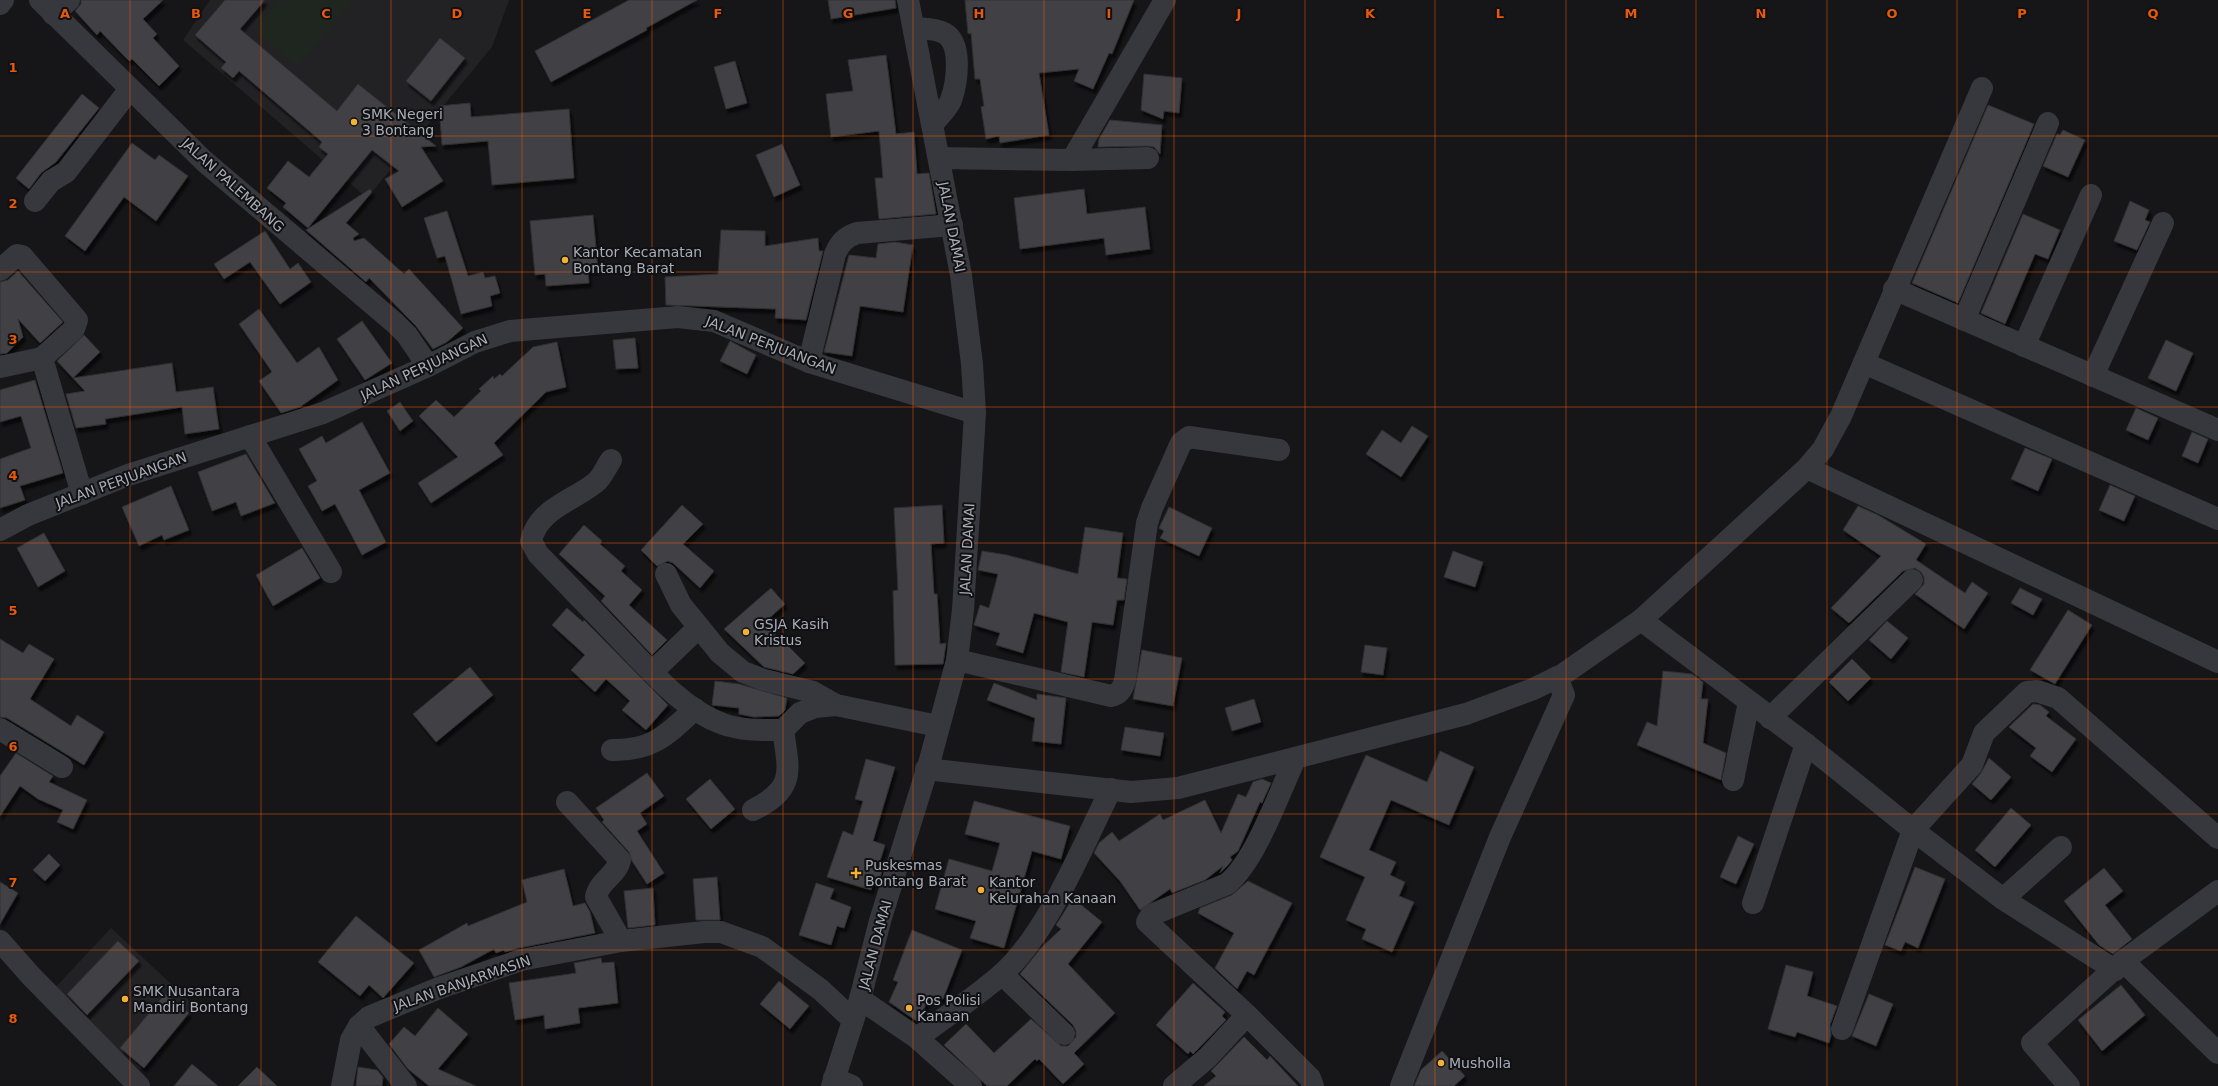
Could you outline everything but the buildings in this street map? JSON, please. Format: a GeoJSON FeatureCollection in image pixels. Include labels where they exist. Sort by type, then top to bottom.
{"type":"FeatureCollection","features":[{"type":"Feature","properties":{"kind":"street"},"geometry":{"type":"LineString","coordinates":[[0,4],[3,0]]}},
{"type":"Feature","properties":{"kind":"street"},"geometry":{"type":"LineString","coordinates":[[46,7],[69,0]]}},
{"type":"Feature","properties":{"kind":"street","name":"JALAN DAMAI"},"geometry":{"type":"LineString","coordinates":[[839,1083],[852,1019],[860,999],[880,921],[932,749],[957,660],[963,610],[975,413],[968,327],[952,226],[908,0]]}},
{"type":"Feature","properties":{"kind":"street"},"geometry":{"type":"LineString","coordinates":[[1072,160],[1165,0]]}},
{"type":"Feature","properties":{"kind":"street","name":"JALAN PALEMBANG"},"geometry":{"type":"LineString","coordinates":[[46,7],[204,161],[395,323],[411,340],[428,366]]}},
{"type":"Feature","properties":{"kind":"street"},"geometry":{"type":"LineString","coordinates":[[914,28],[935,30],[945,33],[951,39],[956,56],[958,71],[951,101],[933,124]]}},
{"type":"Feature","properties":{"kind":"street"},"geometry":{"type":"LineString","coordinates":[[666,574],[681,605],[720,653],[743,672],[764,680],[813,692],[836,705],[932,749],[1111,789],[1131,792],[1178,788],[1295,759],[1466,714],[1531,690],[1557,677],[1641,620],[1807,468],[1832,434],[1982,88]]}},
{"type":"Feature","properties":{"kind":"street"},"geometry":{"type":"LineString","coordinates":[[35,201],[51,181],[66,172],[130,89]]}},
{"type":"Feature","properties":{"kind":"street"},"geometry":{"type":"LineString","coordinates":[[1964,320],[2048,123]]}},
{"type":"Feature","properties":{"kind":"street"},"geometry":{"type":"LineString","coordinates":[[939,158],[1072,160],[1148,158]]}},
{"type":"Feature","properties":{"kind":"street"},"geometry":{"type":"LineString","coordinates":[[2024,346],[2091,195]]}},
{"type":"Feature","properties":{"kind":"street"},"geometry":{"type":"LineString","coordinates":[[2093,376],[2163,223]]}},
{"type":"Feature","properties":{"kind":"street"},"geometry":{"type":"LineString","coordinates":[[809,362],[835,254],[840,244],[846,237],[857,233],[952,226]]}},
{"type":"Feature","properties":{"kind":"street"},"geometry":{"type":"LineString","coordinates":[[0,270],[17,255],[22,256],[77,320],[74,329],[42,358],[0,367]]}},
{"type":"Feature","properties":{"kind":"street"},"geometry":{"type":"LineString","coordinates":[[1894,289],[2218,430]]}},
{"type":"Feature","properties":{"kind":"street","name":"JALAN PERJUANGAN"},"geometry":{"type":"LineString","coordinates":[[0,530],[28,515],[128,475],[323,413],[428,366],[475,342],[510,330],[678,317],[714,321],[809,362],[975,413]]}},
{"type":"Feature","properties":{"kind":"street"},"geometry":{"type":"LineString","coordinates":[[42,358],[82,494]]}},
{"type":"Feature","properties":{"kind":"street"},"geometry":{"type":"LineString","coordinates":[[1864,363],[2218,519]]}},
{"type":"Feature","properties":{"kind":"street"},"geometry":{"type":"LineString","coordinates":[[250,436],[331,572]]}},
{"type":"Feature","properties":{"kind":"street"},"geometry":{"type":"LineString","coordinates":[[957,660],[1111,696],[1116,695],[1120,692],[1125,680],[1147,523],[1152,508],[1181,443],[1189,437],[1279,450]]}},
{"type":"Feature","properties":{"kind":"street"},"geometry":{"type":"LineString","coordinates":[[611,460],[597,482],[543,516],[534,529],[531,541],[538,554],[652,672],[695,709],[723,724],[737,728],[783,730],[800,713],[815,707],[836,705]]}},
{"type":"Feature","properties":{"kind":"street"},"geometry":{"type":"LineString","coordinates":[[1807,468],[2218,662]]}},
{"type":"Feature","properties":{"kind":"street"},"geometry":{"type":"LineString","coordinates":[[1770,718],[1912,580]]}},
{"type":"Feature","properties":{"kind":"street"},"geometry":{"type":"LineString","coordinates":[[1641,620],[1806,744],[1913,830],[2003,899],[2119,966],[2218,1053]]}},
{"type":"Feature","properties":{"kind":"street"},"geometry":{"type":"LineString","coordinates":[[652,672],[699,627]]}},
{"type":"Feature","properties":{"kind":"street"},"geometry":{"type":"LineString","coordinates":[[1401,1086],[1500,837],[1564,695],[1557,677]]}},
{"type":"Feature","properties":{"kind":"street"},"geometry":{"type":"LineString","coordinates":[[1842,1029],[1913,830],[1972,765],[1984,733],[2027,692],[2037,691],[2058,698],[2218,838]]}},
{"type":"Feature","properties":{"kind":"street"},"geometry":{"type":"LineString","coordinates":[[1733,780],[1749,702]]}},
{"type":"Feature","properties":{"kind":"street"},"geometry":{"type":"LineString","coordinates":[[612,750],[628,750],[651,745],[695,709]]}},
{"type":"Feature","properties":{"kind":"street"},"geometry":{"type":"LineString","coordinates":[[0,729],[62,768]]}},
{"type":"Feature","properties":{"kind":"street"},"geometry":{"type":"LineString","coordinates":[[753,810],[769,802],[782,790],[788,775],[783,730]]}},
{"type":"Feature","properties":{"kind":"street"},"geometry":{"type":"LineString","coordinates":[[1753,904],[1806,744]]}},
{"type":"Feature","properties":{"kind":"street"},"geometry":{"type":"LineString","coordinates":[[1295,759],[1253,850],[1234,877],[1227,884],[1151,915],[1147,922],[1247,1015],[1310,1078],[1313,1086]]}},
{"type":"Feature","properties":{"kind":"street"},"geometry":{"type":"LineString","coordinates":[[917,1038],[1002,974],[1018,956],[1050,910],[1111,789]]}},
{"type":"Feature","properties":{"kind":"street"},"geometry":{"type":"LineString","coordinates":[[567,802],[620,860],[619,865],[598,888],[596,897],[621,941]]}},
{"type":"Feature","properties":{"kind":"street"},"geometry":{"type":"LineString","coordinates":[[2003,899],[2061,847]]}},
{"type":"Feature","properties":{"kind":"street"},"geometry":{"type":"LineString","coordinates":[[2069,1086],[2032,1043],[2119,966],[2218,891]]}},
{"type":"Feature","properties":{"kind":"street","name":"JALAN BANJARMASIN"},"geometry":{"type":"LineString","coordinates":[[342,1086],[350,1040],[359,1026],[386,1009],[511,963],[621,941],[713,932],[762,947],[821,990],[852,1019]]}},
{"type":"Feature","properties":{"kind":"street"},"geometry":{"type":"LineString","coordinates":[[4,946],[31,976],[139,1086]]}},
{"type":"Feature","properties":{"kind":"street"},"geometry":{"type":"LineString","coordinates":[[1002,974],[1064,1034]]}},
{"type":"Feature","properties":{"kind":"street"},"geometry":{"type":"LineString","coordinates":[[860,999],[917,1038],[971,1086]]}},
{"type":"Feature","properties":{"kind":"street"},"geometry":{"type":"LineString","coordinates":[[1174,1086],[1207,1058],[1247,1015]]}},
{"type":"Feature","properties":{"kind":"street"},"geometry":{"type":"LineString","coordinates":[[359,1026],[406,1086]]}},
{"type":"Feature","properties":{"kind":"shaded area","name":"SMK Negeri 3 Bontang"},"geometry":{"type":"Polygon","coordinates":[[[210,0],[509,0],[492,47],[367,198],[183,40],[210,0]]]}},
{"type":"Feature","properties":{"kind":"shaded area"},"geometry":{"type":"Polygon","coordinates":[[[279,0],[354,0],[298,67],[254,30],[279,0]]]}},
{"type":"Feature","properties":{"kind":"shaded area","name":"SMK Nusantara Mandiri Bontang"},"geometry":{"type":"Polygon","coordinates":[[[111,928],[197,1008],[140,1070],[54,989],[111,928]]]}},
{"type":"Feature","properties":{"kind":"place","name":"SMK Negeri 3 Bontang"},"geometry":{"type":"Point","coordinates":[354,122]}},
{"type":"Feature","properties":{"kind":"place","name":"Kantor Kecamatan Bontang Barat"},"geometry":{"type":"Point","coordinates":[565,260]}},
{"type":"Feature","properties":{"kind":"place","name":"GSJA Kasih Kristus"},"geometry":{"type":"Point","coordinates":[746,632]}},
{"type":"Feature","properties":{"kind":"place","name":"Puskesmas Bontang Barat"},"geometry":{"type":"Point","coordinates":[856,873]}},
{"type":"Feature","properties":{"kind":"place","name":"Kantor Kelurahan Kanaan"},"geometry":{"type":"Point","coordinates":[981,890]}},
{"type":"Feature","properties":{"kind":"place","name":"SMK Nusantara Mandiri Bontang"},"geometry":{"type":"Point","coordinates":[125,999]}},
{"type":"Feature","properties":{"kind":"place","name":"Pos Polisi Kanaan"},"geometry":{"type":"Point","coordinates":[909,1008]}},
{"type":"Feature","properties":{"kind":"place","name":"Musholla"},"geometry":{"type":"Point","coordinates":[1441,1063]}}]}
